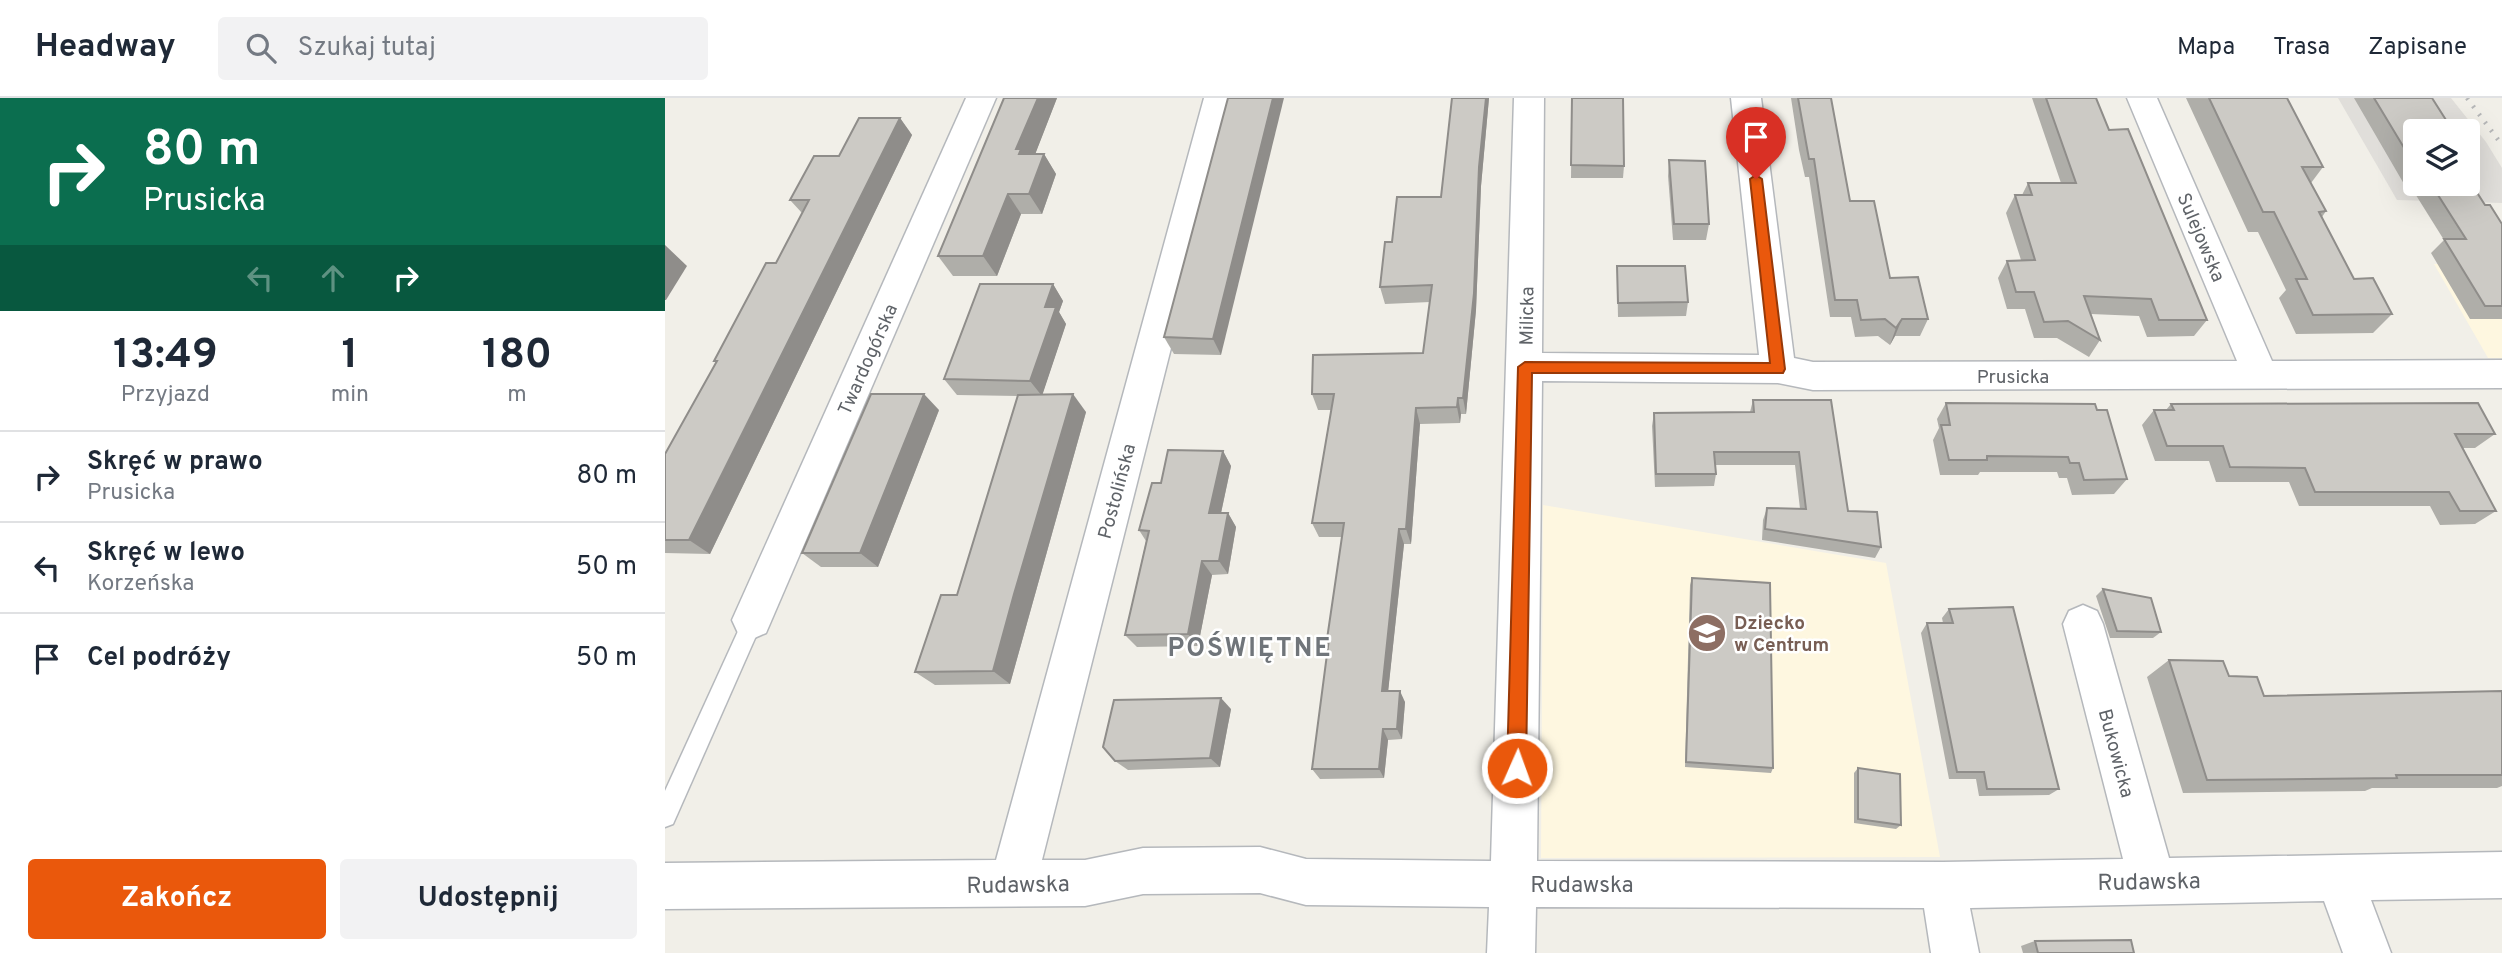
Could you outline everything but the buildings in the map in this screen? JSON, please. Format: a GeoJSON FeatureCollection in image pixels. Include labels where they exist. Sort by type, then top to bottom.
{"type":"FeatureCollection","features":[{"type":"Feature","properties":{"kind":"street","name":"Twardogórska"},"geometry":{"type":"LineString","coordinates":[[749,628],[981,98]]}},
{"type":"Feature","properties":{"kind":"street","name":"Postolińska"},"geometry":{"type":"LineString","coordinates":[[1013,884],[1219,98]]}},
{"type":"Feature","properties":{"kind":"street","name":"Milicka"},"geometry":{"type":"LineString","coordinates":[[1511,953],[1529,98]]}},
{"type":"Feature","properties":{"kind":"street"},"geometry":{"type":"LineString","coordinates":[[1746,98],[1778,369]]}},
{"type":"Feature","properties":{"kind":"street","name":"Sulejowska"},"geometry":{"type":"LineString","coordinates":[[2142,98],[2261,376]]}},
{"type":"Feature","properties":{"kind":"street","name":"Prusicka"},"geometry":{"type":"LineString","coordinates":[[1525,367],[1778,369],[1813,376],[2502,374]]}},
{"type":"Feature","properties":{"kind":"street","name":"Bukowicka"},"geometry":{"type":"LineString","coordinates":[[2083,624],[2152,881]]}},
{"type":"Feature","properties":{"kind":"street","name":"Rudawska"},"geometry":{"type":"LineString","coordinates":[[665,886],[1085,883],[1143,870],[1260,870],[1306,882],[1513,884],[1943,885],[2502,875]]}},
{"type":"Feature","properties":{"kind":"street"},"geometry":{"type":"LineString","coordinates":[[2339,878],[2367,953]]}},
{"type":"Feature","properties":{"kind":"street"},"geometry":{"type":"LineString","coordinates":[[1943,885],[1955,953]]}},
{"type":"Feature","properties":{"kind":"lane","name":"Twardogórska"},"geometry":{"type":"LineString","coordinates":[[665,816],[749,628]]}},
{"type":"Feature","properties":{"kind":"shaded area"},"geometry":{"type":"Polygon","coordinates":[[[2338,98],[2451,98],[2468,119],[2403,119],[2403,196],[2480,196],[2480,134],[2502,168],[2502,203],[2397,200],[2338,98]]]}},
{"type":"Feature","properties":{"kind":"shaded area"},"geometry":{"type":"Polygon","coordinates":[[[2434,264],[2497,264],[2502,272],[2502,358],[2488,358],[2434,264]]]}},
{"type":"Feature","properties":{"kind":"shaded area"},"geometry":{"type":"Polygon","coordinates":[[[1543,505],[1886,563],[1940,857],[1541,858],[1543,505]]]}},
{"type":"Feature","properties":{"kind":"railway"},"geometry":{"type":"LineString","coordinates":[[2467,98],[2502,145]]}},
{"type":"Feature","properties":{"kind":"place","name":"Dziecko w Centrum"},"geometry":{"type":"Point","coordinates":[1707,633]}},
{"type":"Feature","properties":{"kind":"district","name":"POŚWIĘTNE"},"geometry":{"type":"Point","coordinates":[1250,647]}},
{"type":"Feature","properties":{"kind":"route"},"geometry":{"type":"LineString","coordinates":[[1517,768],[1525,367],[1778,369],[1756,179]]}}]}
